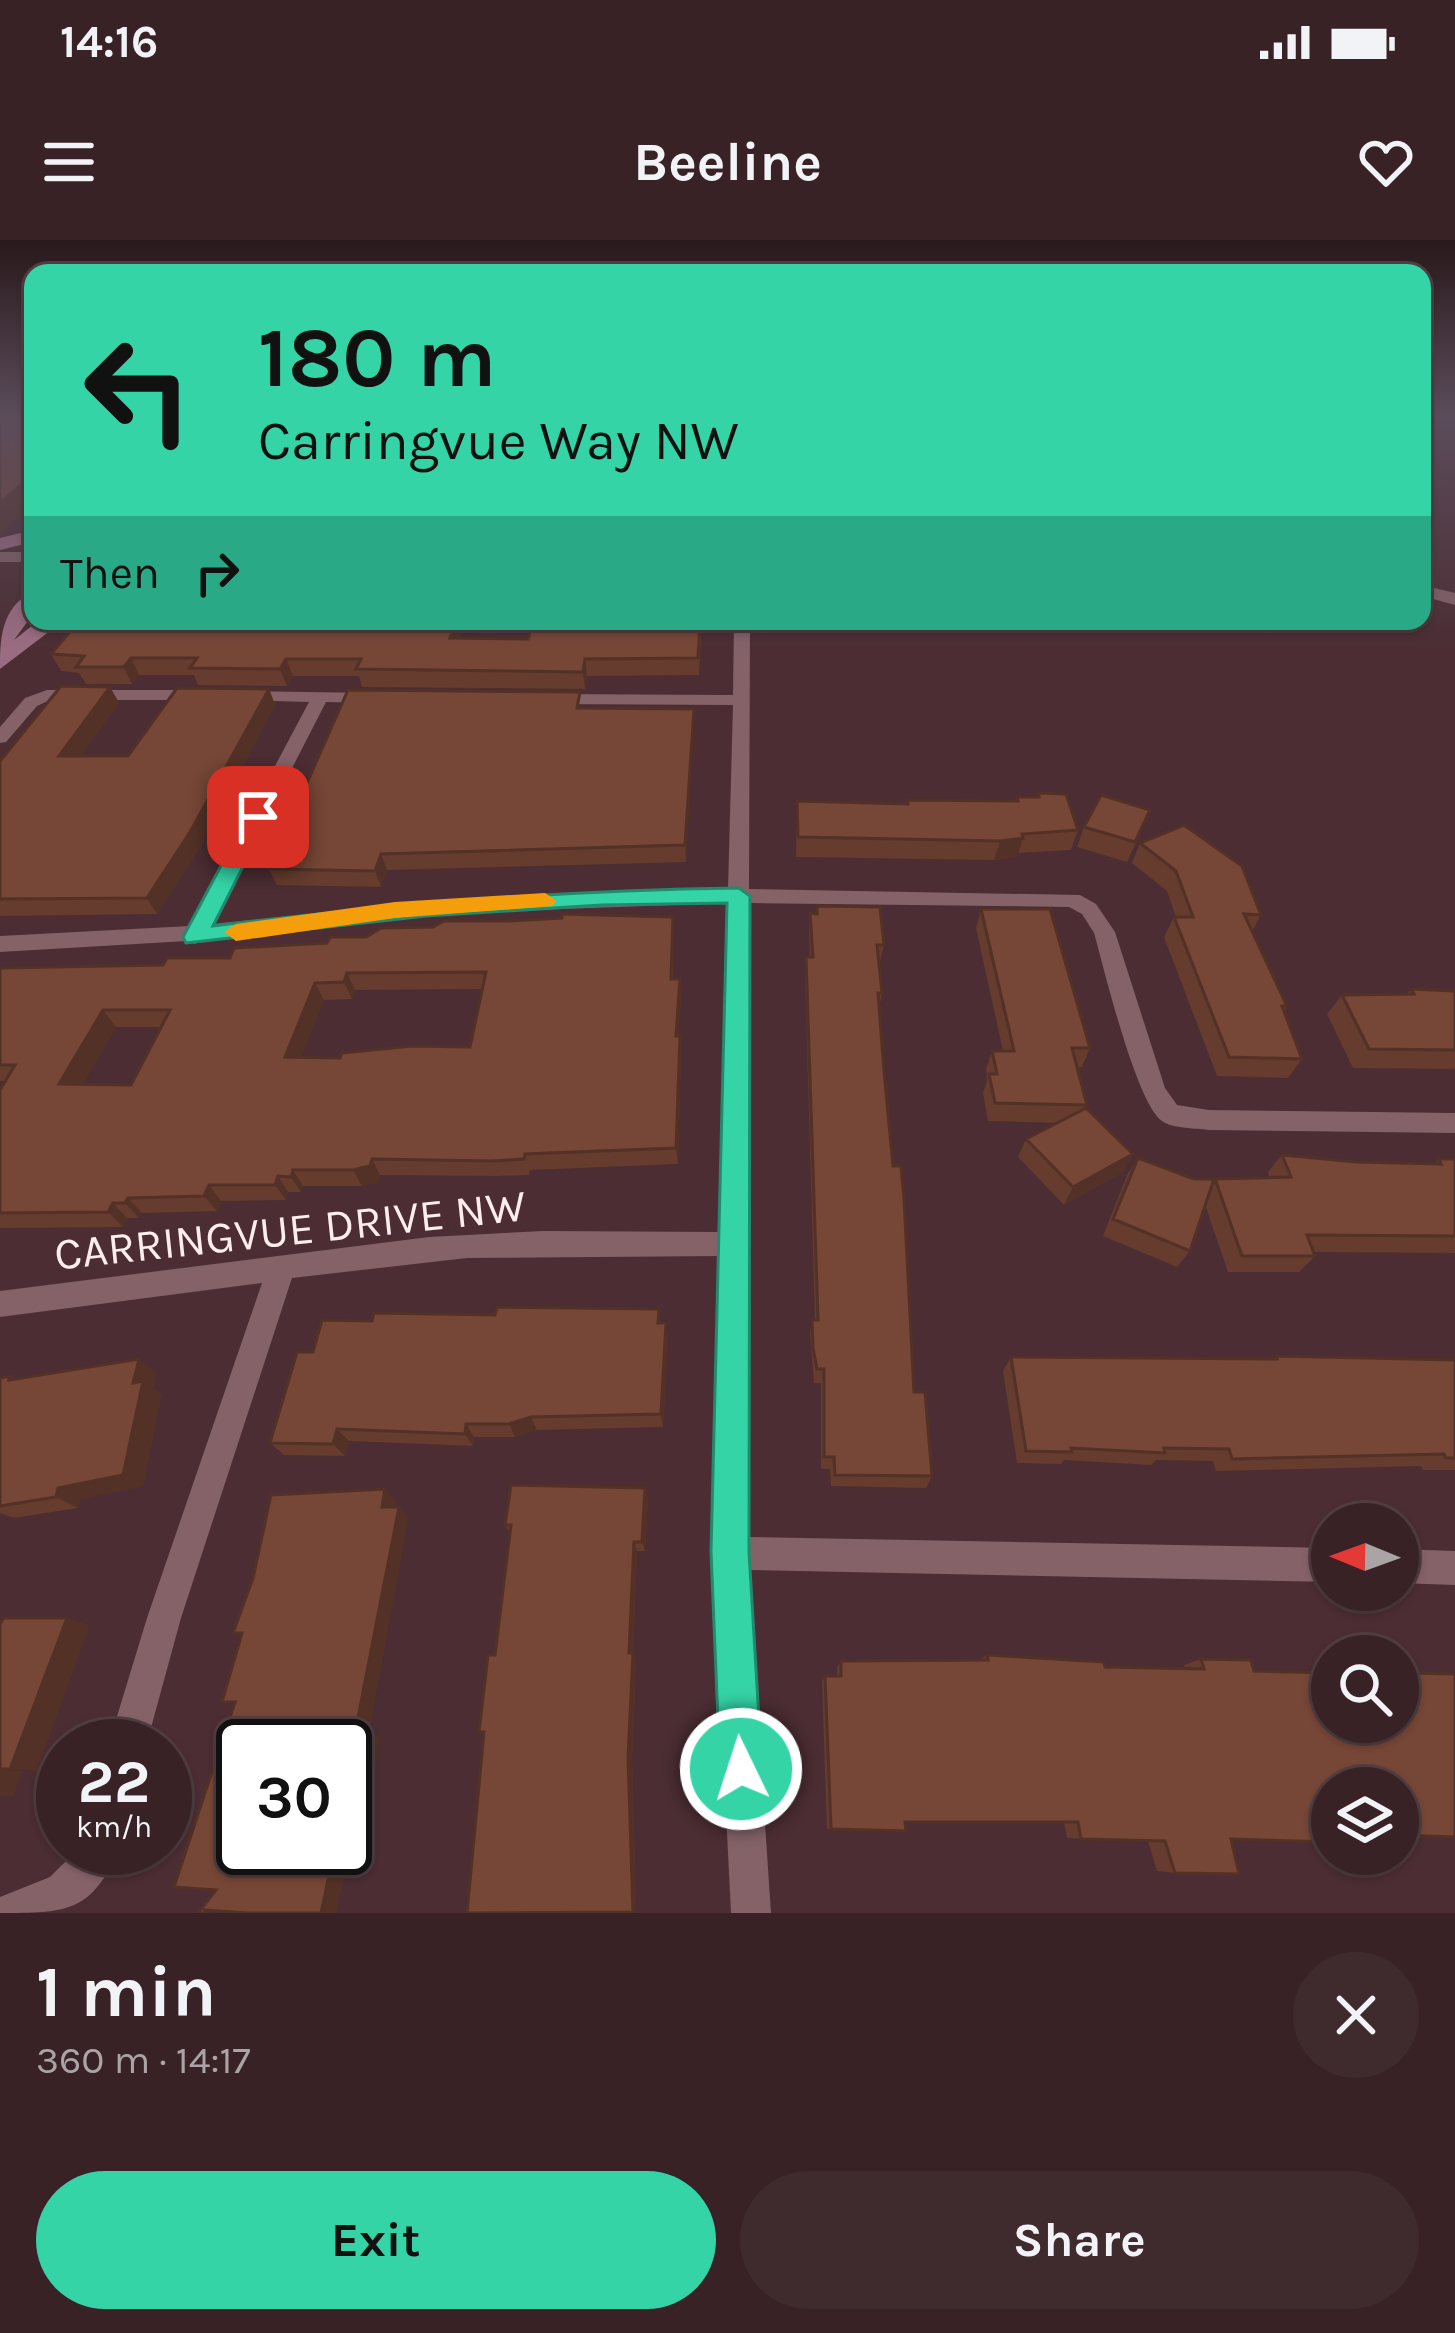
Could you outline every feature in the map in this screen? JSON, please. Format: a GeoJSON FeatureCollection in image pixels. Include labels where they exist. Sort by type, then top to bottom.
{"type":"FeatureCollection","features":[{"type":"Feature","properties":{"kind":"main road"},"geometry":{"type":"LineString","coordinates":[[0,605],[24,580]]}},
{"type":"Feature","properties":{"kind":"main road"},"geometry":{"type":"LineString","coordinates":[[0,642],[24,611]]}},
{"type":"Feature","properties":{"kind":"main road"},"geometry":{"type":"LineString","coordinates":[[0,660],[27,630]]}},
{"type":"Feature","properties":{"kind":"main road"},"geometry":{"type":"LineString","coordinates":[[0,660],[40,630]]}},
{"type":"Feature","properties":{"kind":"street"},"geometry":{"type":"LineString","coordinates":[[742,630],[730,1552],[751,1913]]}},
{"type":"Feature","properties":{"kind":"street"},"geometry":{"type":"LineString","coordinates":[[0,738],[32,702],[55,694],[384,698]]}},
{"type":"Feature","properties":{"kind":"street"},"geometry":{"type":"LineString","coordinates":[[195,937],[320,698]]}},
{"type":"Feature","properties":{"kind":"street"},"geometry":{"type":"LineString","coordinates":[[538,699],[741,700]]}},
{"type":"Feature","properties":{"kind":"street"},"geometry":{"type":"LineString","coordinates":[[0,944],[195,937],[395,910],[602,897],[1073,900],[1089,909],[1104,932],[1154,1091],[1170,1114],[1209,1120],[1455,1123]]}},
{"type":"Feature","properties":{"kind":"street","name":"CARRINGVUE DRIVE NW"},"geometry":{"type":"LineString","coordinates":[[0,1304],[426,1250],[733,1244]]}},
{"type":"Feature","properties":{"kind":"street"},"geometry":{"type":"LineString","coordinates":[[135,1719],[280,1271]]}},
{"type":"Feature","properties":{"kind":"street"},"geometry":{"type":"LineString","coordinates":[[730,1552],[1311,1565]]}},
{"type":"Feature","properties":{"kind":"street"},"geometry":{"type":"LineString","coordinates":[[1419,1567],[1455,1568]]}},
{"type":"Feature","properties":{"kind":"street"},"geometry":{"type":"LineString","coordinates":[[10,1913],[63,1894],[83,1875]]}},
{"type":"Feature","properties":{"kind":"building"},"geometry":{"type":"Polygon","coordinates":[[[71,630],[453,630],[450,638],[528,639],[530,630],[700,630],[698,658],[585,659],[583,672],[356,669],[361,659],[286,659],[280,669],[190,668],[197,658],[131,658],[124,667],[76,667],[84,656],[51,654],[71,630]]]}},
{"type":"Feature","properties":{"kind":"building"},"geometry":{"type":"Polygon","coordinates":[[[61,686],[110,687],[59,756],[128,756],[177,688],[269,689],[190,832],[147,898],[0,899],[0,761],[61,686]]]}},
{"type":"Feature","properties":{"kind":"building"},"geometry":{"type":"Polygon","coordinates":[[[348,690],[580,692],[577,708],[694,709],[685,845],[381,854],[375,871],[269,869],[348,690]]]}},
{"type":"Feature","properties":{"kind":"building"},"geometry":{"type":"Polygon","coordinates":[[[1038,793],[1066,794],[1078,830],[1022,834],[1023,838],[1000,841],[798,837],[797,801],[1018,801],[1017,797],[1039,797],[1038,793]]]}},
{"type":"Feature","properties":{"kind":"building"},"geometry":{"type":"Polygon","coordinates":[[[1101,795],[1150,810],[1135,842],[1084,827],[1101,795]]]}},
{"type":"Feature","properties":{"kind":"building"},"geometry":{"type":"Polygon","coordinates":[[[1184,825],[1242,866],[1261,915],[1244,914],[1287,1006],[1282,1006],[1302,1059],[1229,1057],[1174,917],[1193,917],[1176,871],[1140,843],[1184,825]]]}},
{"type":"Feature","properties":{"kind":"building"},"geometry":{"type":"Polygon","coordinates":[[[817,906],[880,907],[884,945],[877,945],[882,993],[878,993],[884,1071],[893,1166],[901,1166],[914,1392],[925,1392],[932,1476],[835,1475],[834,1457],[824,1457],[824,1369],[817,1369],[813,1348],[812,1320],[818,1320],[806,957],[813,957],[810,913],[817,914],[817,906]]]}},
{"type":"Feature","properties":{"kind":"building"},"geometry":{"type":"Polygon","coordinates":[[[981,909],[1050,909],[1090,1048],[1072,1048],[1087,1105],[995,1103],[989,1074],[997,1074],[992,1051],[1014,1051],[981,909]]]}},
{"type":"Feature","properties":{"kind":"building"},"geometry":{"type":"Polygon","coordinates":[[[562,914],[673,917],[671,979],[680,979],[676,1148],[525,1154],[524,1159],[492,1161],[372,1159],[370,1166],[353,1170],[293,1170],[291,1177],[278,1176],[275,1185],[209,1185],[204,1196],[128,1198],[125,1203],[113,1203],[108,1212],[0,1213],[0,1090],[15,1065],[0,1065],[0,968],[163,965],[167,958],[230,958],[234,948],[366,937],[381,928],[562,918],[562,914]],[[486,972],[347,973],[344,982],[315,983],[285,1057],[340,1058],[342,1053],[412,1046],[470,1047],[486,972]],[[103,1010],[59,1084],[131,1085],[170,1010],[103,1010]]]}},
{"type":"Feature","properties":{"kind":"building"},"geometry":{"type":"Polygon","coordinates":[[[1411,989],[1455,991],[1455,1050],[1369,1049],[1342,995],[1414,994],[1411,989]]]}},
{"type":"Feature","properties":{"kind":"building"},"geometry":{"type":"Polygon","coordinates":[[[1086,1108],[1133,1154],[1073,1187],[1026,1139],[1086,1108]]]}},
{"type":"Feature","properties":{"kind":"building"},"geometry":{"type":"Polygon","coordinates":[[[1282,1155],[1441,1164],[1439,1159],[1455,1159],[1455,1236],[1307,1235],[1315,1256],[1242,1256],[1215,1179],[1291,1177],[1282,1155]]]}},
{"type":"Feature","properties":{"kind":"building"},"geometry":{"type":"Polygon","coordinates":[[[1138,1158],[1194,1179],[1214,1179],[1190,1251],[1113,1219],[1138,1158]]]}},
{"type":"Feature","properties":{"kind":"building"},"geometry":{"type":"Polygon","coordinates":[[[497,1307],[659,1309],[658,1323],[666,1323],[661,1414],[531,1417],[509,1424],[466,1424],[465,1434],[337,1429],[333,1444],[270,1443],[297,1352],[313,1352],[322,1320],[372,1321],[374,1313],[495,1315],[497,1307]]]}},
{"type":"Feature","properties":{"kind":"building"},"geometry":{"type":"Polygon","coordinates":[[[1011,1357],[1455,1360],[1455,1458],[1444,1454],[1232,1459],[1229,1449],[1026,1451],[1011,1357]]]}},
{"type":"Feature","properties":{"kind":"building"},"geometry":{"type":"Polygon","coordinates":[[[139,1359],[133,1383],[143,1381],[123,1475],[58,1488],[56,1497],[0,1506],[0,1378],[139,1359]]]}},
{"type":"Feature","properties":{"kind":"building"},"geometry":{"type":"Polygon","coordinates":[[[511,1485],[645,1488],[642,1542],[634,1542],[629,1653],[633,1653],[628,1757],[633,1912],[467,1913],[484,1732],[479,1732],[488,1655],[495,1655],[511,1525],[505,1525],[511,1485]]]}},
{"type":"Feature","properties":{"kind":"building"},"geometry":{"type":"Polygon","coordinates":[[[385,1489],[382,1507],[399,1507],[358,1719],[229,1719],[235,1702],[222,1702],[242,1633],[233,1633],[253,1578],[271,1495],[385,1489]]]}},
{"type":"Feature","properties":{"kind":"building"},"geometry":{"type":"Polygon","coordinates":[[[4,1618],[67,1618],[10,1769],[0,1769],[0,1624],[4,1618]]]}},
{"type":"Feature","properties":{"kind":"building"},"geometry":{"type":"Polygon","coordinates":[[[987,1655],[1104,1662],[1105,1667],[1204,1669],[1201,1659],[1251,1660],[1254,1671],[1311,1672],[1311,1743],[1419,1743],[1419,1673],[1455,1674],[1455,1837],[1419,1836],[1419,1767],[1311,1767],[1311,1841],[1231,1839],[1239,1874],[1175,1873],[1165,1841],[1081,1839],[1078,1822],[905,1822],[906,1831],[831,1829],[825,1676],[841,1676],[841,1661],[988,1660],[987,1655]]]}},
{"type":"Feature","properties":{"kind":"building"},"geometry":{"type":"Polygon","coordinates":[[[216,1760],[216,1875],[329,1875],[321,1913],[198,1913],[216,1890],[174,1887],[178,1875],[192,1875],[192,1832],[216,1760]]]}},
{"type":"Feature","properties":{"kind":"slow traffic"},"geometry":{"type":"LineString","coordinates":[[236,932],[395,910],[545,900]]}},
{"type":"Feature","properties":{"kind":"route"},"geometry":{"type":"LineString","coordinates":[[258,817],[195,937],[395,910],[602,897],[739,896],[730,1552],[741,1769]]}}]}
